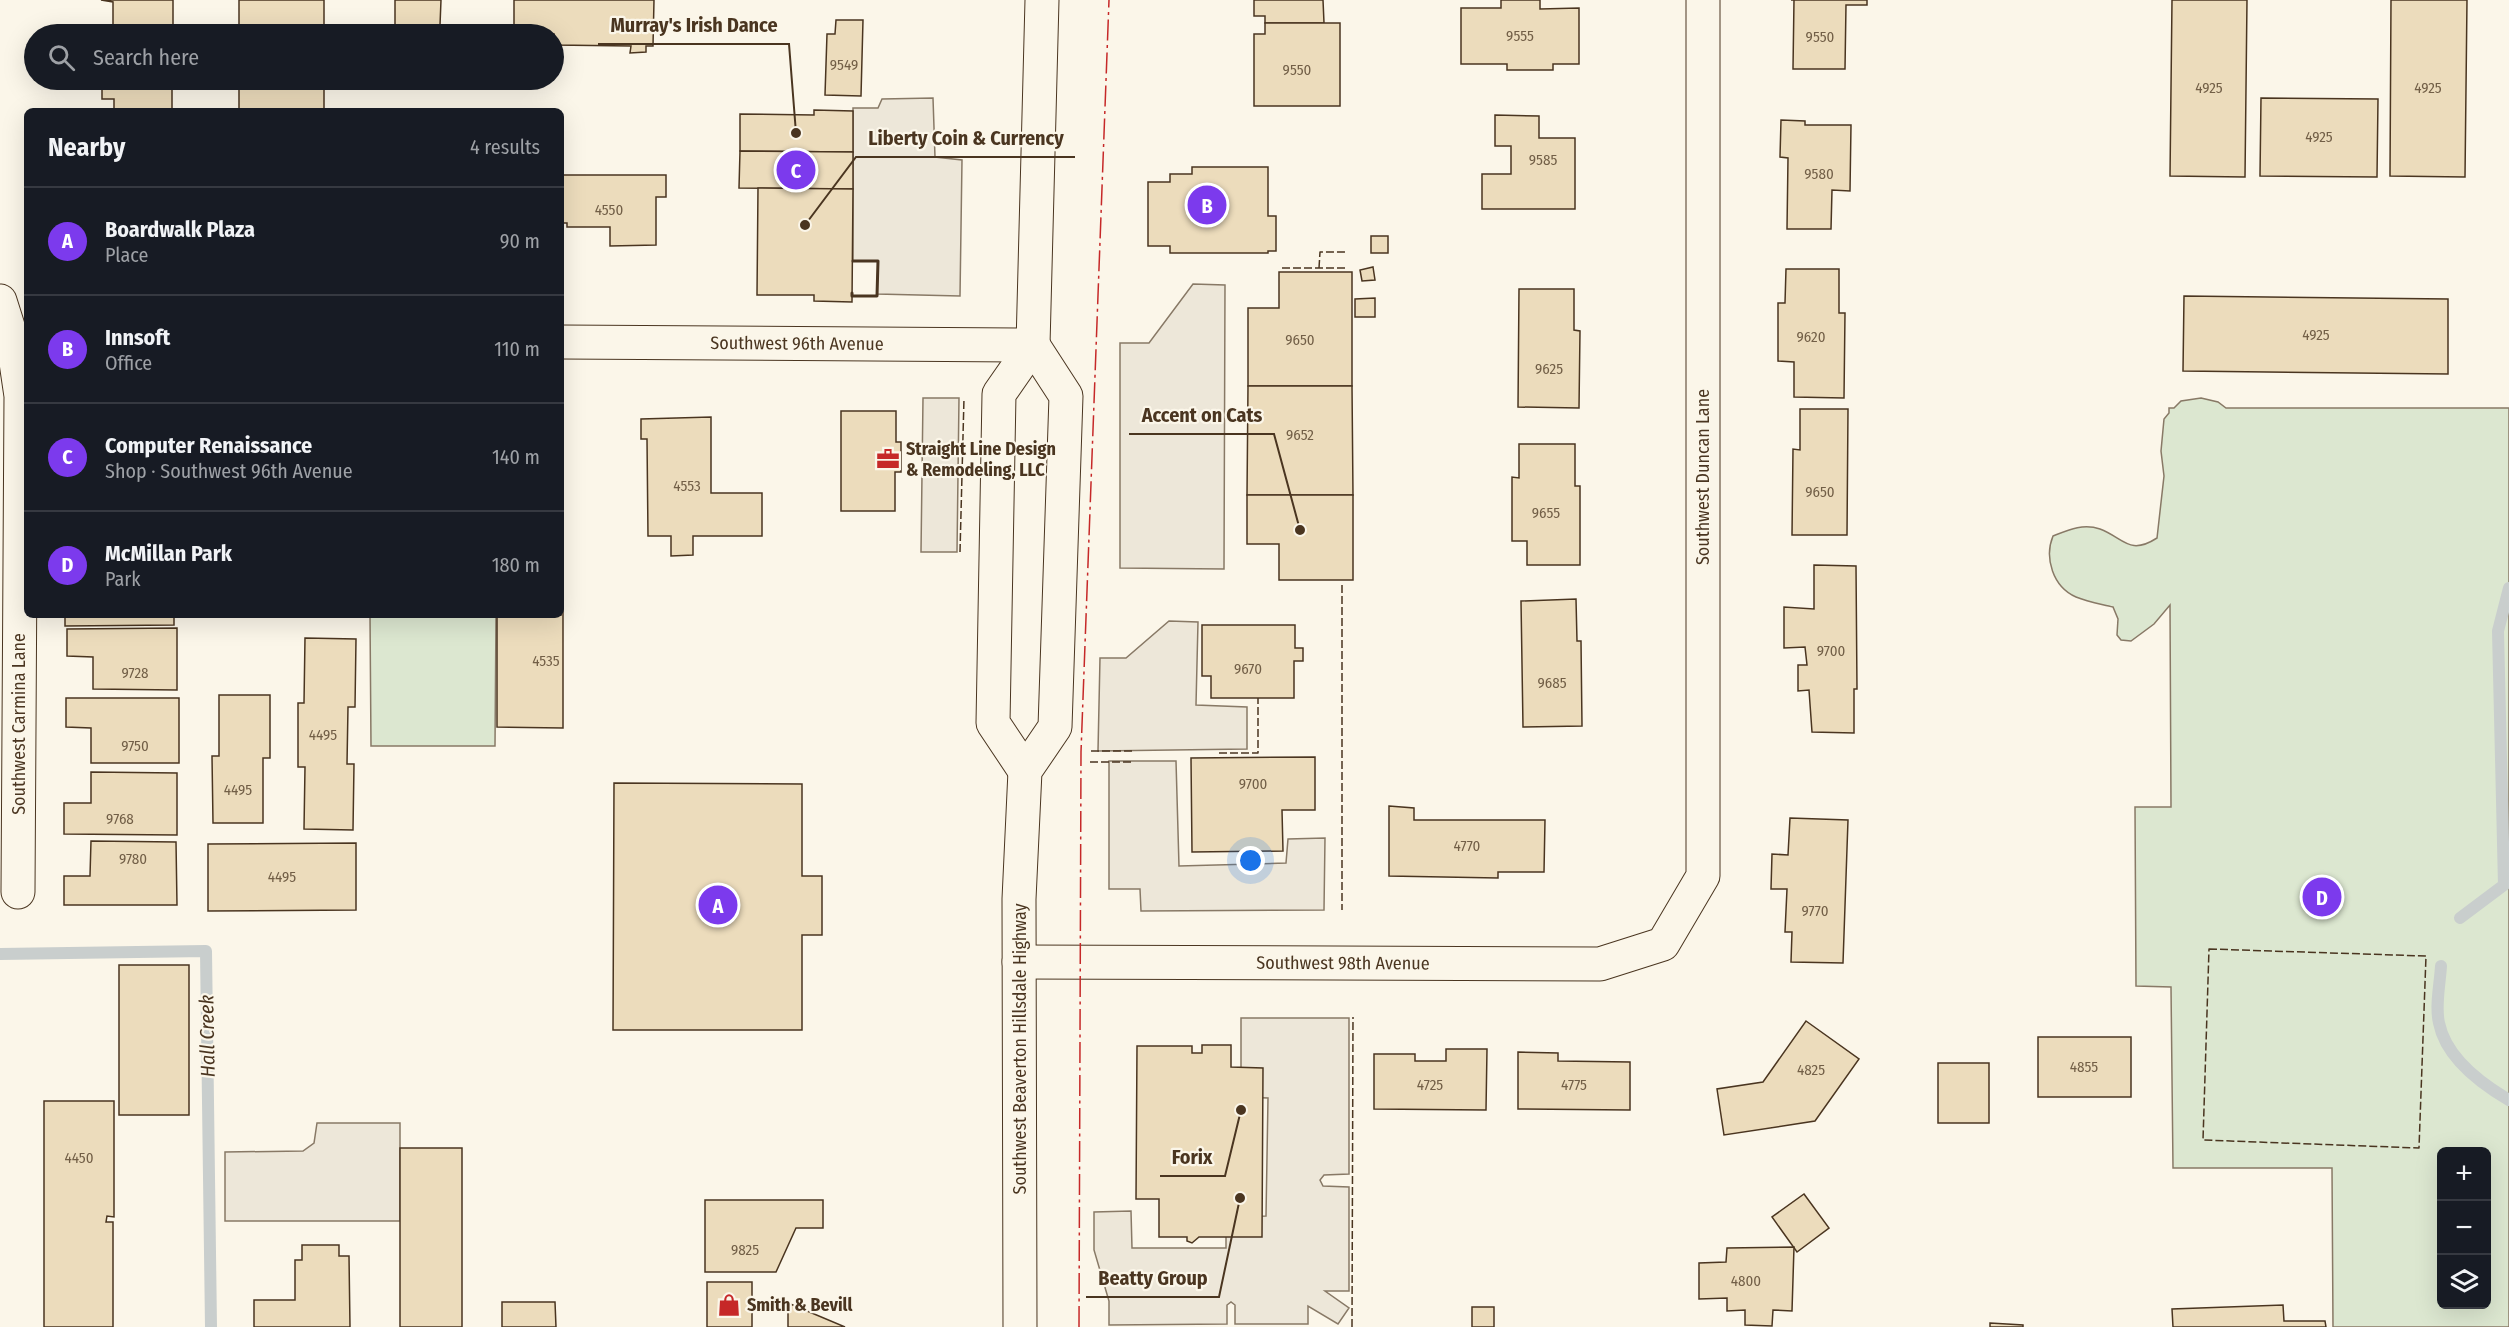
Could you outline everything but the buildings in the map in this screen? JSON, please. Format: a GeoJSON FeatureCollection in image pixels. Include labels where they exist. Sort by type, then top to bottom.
{"type":"FeatureCollection","features":[{"type":"Feature","properties":{"kind":"street"},"geometry":{"type":"LineString","coordinates":[[1033,345],[1066,396],[1055,727],[1025,771],[993,723],[999,394],[1033,345],[1042,0]]}},
{"type":"Feature","properties":{"kind":"street","name":"Southwest Duncan Lane"},"geometry":{"type":"LineString","coordinates":[[1663,944],[1703,876],[1702,0]]}},
{"type":"Feature","properties":{"kind":"street","name":"Southwest Carmina Lane"},"geometry":{"type":"LineString","coordinates":[[0,300],[13,342],[21,396],[10,637],[18,892]]}},
{"type":"Feature","properties":{"kind":"street","name":"Southwest 96th Avenue"},"geometry":{"type":"LineString","coordinates":[[564,342],[1033,345]]}},
{"type":"Feature","properties":{"kind":"street","name":"Southwest Beaverton Hillsdale Highway"},"geometry":{"type":"LineString","coordinates":[[1020,1327],[1019,962],[1025,771]]}},
{"type":"Feature","properties":{"kind":"street","name":"Southwest 98th Avenue"},"geometry":{"type":"LineString","coordinates":[[1019,962],[1600,964],[1663,944]]}},
{"type":"Feature","properties":{"kind":"green space"},"geometry":{"type":"Polygon","coordinates":[[[2201,398],[2218,402],[2226,408],[2509,408],[2509,1327],[2333,1327],[2332,1168],[2173,1168],[2171,987],[2136,986],[2135,807],[2171,807],[2170,605],[2154,624],[2131,641],[2121,640],[2117,635],[2118,619],[2113,607],[2076,597],[2061,586],[2052,571],[2050,545],[2053,536],[2082,527],[2100,529],[2133,545],[2147,543],[2157,538],[2164,476],[2161,451],[2164,419],[2169,413],[2169,408],[2174,408],[2181,401],[2201,398]]]}},
{"type":"Feature","properties":{"kind":"green space"},"geometry":{"type":"Polygon","coordinates":[[[370,618],[496,618],[495,746],[371,746],[370,618]]]}},
{"type":"Feature","properties":{"kind":"shaded area"},"geometry":{"type":"Polygon","coordinates":[[[933,98],[935,157],[962,160],[960,296],[877,294],[878,261],[853,261],[853,108],[878,108],[882,99],[933,98]]]}},
{"type":"Feature","properties":{"kind":"shaded area"},"geometry":{"type":"Polygon","coordinates":[[[1193,284],[1225,285],[1224,569],[1120,568],[1120,343],[1149,343],[1193,284]]]}},
{"type":"Feature","properties":{"kind":"shaded area"},"geometry":{"type":"Polygon","coordinates":[[[923,398],[959,398],[957,552],[921,552],[923,398]]]}},
{"type":"Feature","properties":{"kind":"shaded area"},"geometry":{"type":"Polygon","coordinates":[[[1169,621],[1198,622],[1196,705],[1247,707],[1247,749],[1098,751],[1100,658],[1126,658],[1169,621]]]}},
{"type":"Feature","properties":{"kind":"shaded area"},"geometry":{"type":"Polygon","coordinates":[[[1109,761],[1176,761],[1179,866],[1286,863],[1288,839],[1325,838],[1324,910],[1141,911],[1140,889],[1109,889],[1109,761]]]}},
{"type":"Feature","properties":{"kind":"shaded area"},"geometry":{"type":"Polygon","coordinates":[[[1241,1018],[1349,1018],[1349,1174],[1324,1175],[1320,1180],[1323,1186],[1349,1187],[1349,1291],[1325,1291],[1349,1308],[1338,1324],[1308,1306],[1308,1324],[1235,1324],[1235,1305],[1231,1302],[1227,1305],[1227,1324],[1109,1325],[1109,1301],[1094,1250],[1094,1212],[1131,1211],[1132,1248],[1226,1248],[1226,1217],[1266,1216],[1268,1098],[1241,1097],[1241,1018]]]}},
{"type":"Feature","properties":{"kind":"shaded area"},"geometry":{"type":"Polygon","coordinates":[[[317,1123],[400,1123],[400,1221],[225,1221],[225,1152],[303,1151],[314,1143],[317,1123]]]}},
{"type":"Feature","properties":{"kind":"waterway"},"geometry":{"type":"LineString","coordinates":[[2460,918],[2504,885],[2498,631],[2509,588]]}},
{"type":"Feature","properties":{"kind":"waterway","name":"Hall Creek"},"geometry":{"type":"LineString","coordinates":[[0,954],[206,951],[211,1327]]}},
{"type":"Feature","properties":{"kind":"waterway"},"geometry":{"type":"LineString","coordinates":[[2441,966],[2437,1009],[2443,1036],[2466,1068],[2487,1086],[2509,1100]]}},
{"type":"Feature","properties":{"kind":"fence"},"geometry":{"type":"LineString","coordinates":[[1319,268],[1320,252],[1345,252]]}},
{"type":"Feature","properties":{"kind":"fence"},"geometry":{"type":"LineString","coordinates":[[1282,268],[1345,268]]}},
{"type":"Feature","properties":{"kind":"fence"},"geometry":{"type":"LineString","coordinates":[[960,552],[964,398]]}},
{"type":"Feature","properties":{"kind":"fence"},"geometry":{"type":"LineString","coordinates":[[1342,585],[1342,910]]}},
{"type":"Feature","properties":{"kind":"fence"},"geometry":{"type":"LineString","coordinates":[[1219,753],[1258,753],[1258,698]]}},
{"type":"Feature","properties":{"kind":"fence"},"geometry":{"type":"LineString","coordinates":[[1091,751],[1134,751]]}},
{"type":"Feature","properties":{"kind":"fence"},"geometry":{"type":"LineString","coordinates":[[1090,762],[1133,762]]}},
{"type":"Feature","properties":{"kind":"fence"},"geometry":{"type":"LineString","coordinates":[[2209,949],[2426,956],[2419,1148],[2203,1140],[2209,949]]}},
{"type":"Feature","properties":{"kind":"fence"},"geometry":{"type":"LineString","coordinates":[[1352,1327],[1353,1017]]}},
{"type":"Feature","properties":{"kind":"wall"},"geometry":{"type":"LineString","coordinates":[[852,293],[852,296],[877,296],[878,261],[853,261]]}},
{"type":"Feature","properties":{"kind":"power"},"geometry":{"type":"LineString","coordinates":[[1079,1327],[1081,752],[1109,0]]}},
{"type":"Feature","properties":{"kind":"place","name":"Murray's Irish Dance"},"geometry":{"type":"Point","coordinates":[796,133]}},
{"type":"Feature","properties":{"kind":"place","name":"Computer Renaissance"},"geometry":{"type":"Point","coordinates":[796,170]}},
{"type":"Feature","properties":{"kind":"place","name":"Innsoft"},"geometry":{"type":"Point","coordinates":[1207,205]}},
{"type":"Feature","properties":{"kind":"place","name":"Liberty Coin & Currency"},"geometry":{"type":"Point","coordinates":[805,225]}},
{"type":"Feature","properties":{"kind":"place","name":"Straight Line Design & Remodeling, LLC"},"geometry":{"type":"Point","coordinates":[888,459]}},
{"type":"Feature","properties":{"kind":"place","name":"Accent on Cats"},"geometry":{"type":"Point","coordinates":[1300,530]}},
{"type":"Feature","properties":{"kind":"place","name":"McMillan Park"},"geometry":{"type":"Point","coordinates":[2322,897]}},
{"type":"Feature","properties":{"kind":"place","name":"Boardwalk Plaza"},"geometry":{"type":"Point","coordinates":[718,905]}},
{"type":"Feature","properties":{"kind":"place","name":"Forix"},"geometry":{"type":"Point","coordinates":[1241,1110]}},
{"type":"Feature","properties":{"kind":"place","name":"Beatty Group"},"geometry":{"type":"Point","coordinates":[1240,1198]}},
{"type":"Feature","properties":{"kind":"place","name":"Smith & Bevill"},"geometry":{"type":"Point","coordinates":[729,1305]}}]}
